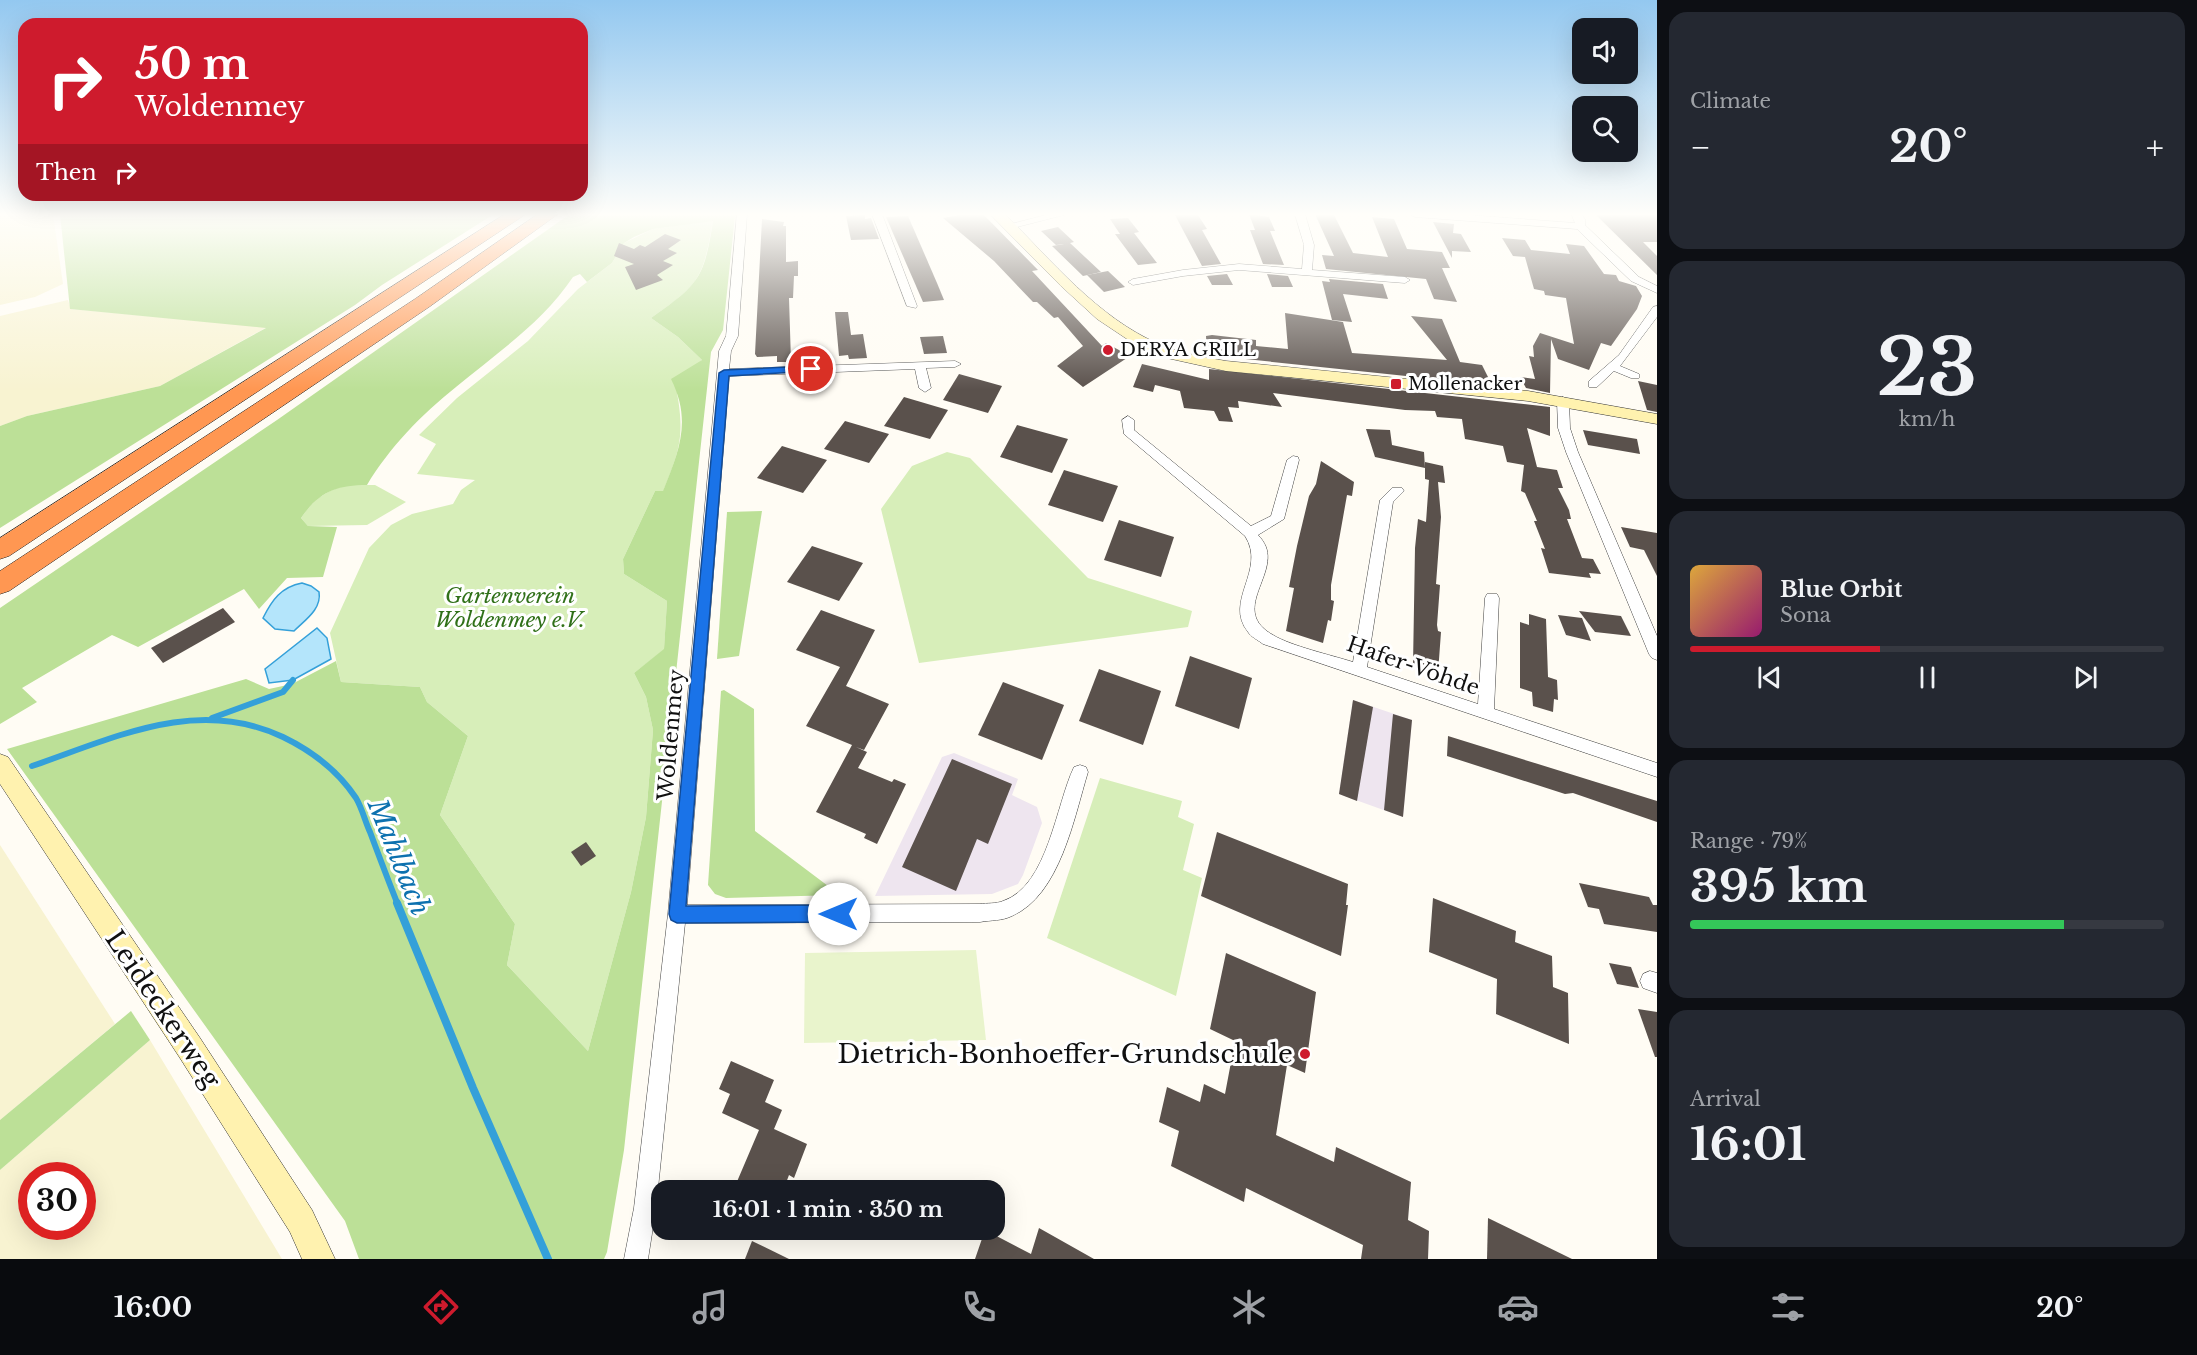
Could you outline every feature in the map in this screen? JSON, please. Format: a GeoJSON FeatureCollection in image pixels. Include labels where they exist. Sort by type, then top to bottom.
{"type":"FeatureCollection","features":[{"type":"Feature","properties":{"kind":"highway"},"geometry":{"type":"LineString","coordinates":[[0,550],[427,273]]}},
{"type":"Feature","properties":{"kind":"highway"},"geometry":{"type":"LineString","coordinates":[[0,584],[465,273]]}},
{"type":"Feature","properties":{"kind":"street","name":"Woldenmey"},"geometry":{"type":"LineString","coordinates":[[636,1259],[645,1208],[677,914],[725,351],[732,336],[737,273]]}},
{"type":"Feature","properties":{"kind":"street"},"geometry":{"type":"LineString","coordinates":[[899,273],[912,306]]}},
{"type":"Feature","properties":{"kind":"street"},"geometry":{"type":"LineString","coordinates":[[1058,273],[1107,319],[1144,343],[1184,358],[1226,366],[1563,401],[1657,419]]}},
{"type":"Feature","properties":{"kind":"street"},"geometry":{"type":"LineString","coordinates":[[1133,282],[1188,273]]}},
{"type":"Feature","properties":{"kind":"street"},"geometry":{"type":"LineString","coordinates":[[1334,273],[1405,280]]}},
{"type":"Feature","properties":{"kind":"street"},"geometry":{"type":"LineString","coordinates":[[1629,273],[1635,279],[1657,290]]}},
{"type":"Feature","properties":{"kind":"street"},"geometry":{"type":"LineString","coordinates":[[1593,384],[1614,367],[1657,309]]}},
{"type":"Feature","properties":{"kind":"street"},"geometry":{"type":"LineString","coordinates":[[724,373],[955,364]]}},
{"type":"Feature","properties":{"kind":"street"},"geometry":{"type":"LineString","coordinates":[[920,365],[925,388]]}},
{"type":"Feature","properties":{"kind":"street"},"geometry":{"type":"LineString","coordinates":[[1614,367],[1635,376]]}},
{"type":"Feature","properties":{"kind":"street"},"geometry":{"type":"LineString","coordinates":[[1563,401],[1564,428],[1572,452],[1657,654]]}},
{"type":"Feature","properties":{"kind":"street"},"geometry":{"type":"LineString","coordinates":[[1128,420],[1128,431],[1250,533],[1277,519],[1293,460]]}},
{"type":"Feature","properties":{"kind":"street"},"geometry":{"type":"LineString","coordinates":[[1359,670],[1387,500],[1397,491]]}},
{"type":"Feature","properties":{"kind":"street","name":"Hafer-Vöhde"},"geometry":{"type":"LineString","coordinates":[[1250,533],[1259,547],[1260,557],[1246,609],[1253,628],[1268,640],[1657,770]]}},
{"type":"Feature","properties":{"kind":"street"},"geometry":{"type":"LineString","coordinates":[[1486,713],[1492,598]]}},
{"type":"Feature","properties":{"kind":"street","name":"Leideckerweg"},"geometry":{"type":"LineString","coordinates":[[0,764],[190,1048],[301,1221],[319,1259]]}},
{"type":"Feature","properties":{"kind":"street"},"geometry":{"type":"LineString","coordinates":[[677,914],[980,913],[1007,909],[1039,884],[1049,865],[1080,772]]}},
{"type":"Feature","properties":{"kind":"shaded area"},"geometry":{"type":"Polygon","coordinates":[[[0,273],[61,273],[63,284],[35,297],[0,305],[0,273]]]}},
{"type":"Feature","properties":{"kind":"shaded area"},"geometry":{"type":"Polygon","coordinates":[[[68,300],[71,309],[267,327],[160,386],[27,416],[0,426],[0,316],[68,300]]]}},
{"type":"Feature","properties":{"kind":"shaded area"},"geometry":{"type":"Polygon","coordinates":[[[1353,700],[1412,720],[1403,817],[1339,794],[1353,700]]]}},
{"type":"Feature","properties":{"kind":"shaded area"},"geometry":{"type":"Polygon","coordinates":[[[954,753],[1018,779],[1012,795],[1037,807],[1042,823],[1023,875],[1018,884],[992,894],[875,896],[942,757],[954,753]]]}},
{"type":"Feature","properties":{"kind":"shaded area"},"geometry":{"type":"Polygon","coordinates":[[[0,845],[115,1024],[0,1120],[0,845]]]}},
{"type":"Feature","properties":{"kind":"shaded area"},"geometry":{"type":"Polygon","coordinates":[[[150,1040],[282,1259],[0,1259],[0,1170],[150,1040]]]}},
{"type":"Feature","properties":{"kind":"green space"},"geometry":{"type":"Polygon","coordinates":[[[66,273],[401,273],[355,305],[0,528],[0,426],[27,416],[160,386],[266,328],[70,309],[66,273]]]}},
{"type":"Feature","properties":{"kind":"green space"},"geometry":{"type":"Polygon","coordinates":[[[486,273],[599,273],[587,282],[580,274],[573,277],[548,309],[533,323],[443,397],[419,420],[385,458],[367,485],[346,486],[329,492],[308,509],[301,518],[308,526],[337,527],[323,577],[287,578],[259,609],[244,589],[138,647],[112,635],[22,688],[37,702],[0,724],[0,608],[277,420],[486,273]]]}},
{"type":"Feature","properties":{"kind":"green space","name":"Gartenverein Woldenmey e.V."},"geometry":{"type":"Polygon","coordinates":[[[599,273],[700,273],[690,288],[651,318],[678,337],[702,360],[677,393],[680,421],[679,444],[663,492],[655,491],[623,559],[624,574],[667,601],[664,650],[634,673],[646,697],[653,730],[646,817],[631,892],[588,1051],[507,965],[515,924],[440,815],[468,736],[427,702],[420,687],[341,682],[330,633],[369,548],[391,525],[412,514],[453,504],[461,490],[475,480],[417,474],[436,444],[419,435],[457,398],[528,341],[578,289],[599,273]]]}},
{"type":"Feature","properties":{"kind":"green space"},"geometry":{"type":"Polygon","coordinates":[[[700,273],[729,273],[723,330],[711,352],[624,1150],[607,1252],[604,1259],[359,1259],[345,1221],[7,749],[246,679],[269,689],[292,684],[336,661],[341,682],[420,687],[427,702],[468,736],[440,815],[515,924],[507,965],[588,1051],[631,892],[646,817],[653,730],[646,697],[634,673],[664,649],[667,601],[624,574],[623,559],[655,491],[663,491],[678,449],[681,436],[681,409],[671,379],[702,360],[678,337],[651,318],[680,297],[700,273]]]}},
{"type":"Feature","properties":{"kind":"green space"},"geometry":{"type":"Polygon","coordinates":[[[947,452],[970,458],[1088,578],[1192,611],[1188,627],[919,663],[881,509],[912,466],[947,452]]]}},
{"type":"Feature","properties":{"kind":"green space"},"geometry":{"type":"Polygon","coordinates":[[[347,485],[375,485],[406,502],[367,525],[308,526],[301,518],[321,497],[347,485]]]}},
{"type":"Feature","properties":{"kind":"green space"},"geometry":{"type":"Polygon","coordinates":[[[762,511],[739,656],[717,659],[727,512],[762,511]]]}},
{"type":"Feature","properties":{"kind":"green space"},"geometry":{"type":"Polygon","coordinates":[[[724,690],[754,709],[755,831],[840,895],[726,898],[715,894],[708,885],[721,691],[724,690]]]}},
{"type":"Feature","properties":{"kind":"green space"},"geometry":{"type":"Polygon","coordinates":[[[1100,778],[1182,801],[1178,817],[1194,824],[1183,870],[1202,878],[1176,996],[1047,938],[1100,778]]]}},
{"type":"Feature","properties":{"kind":"green space"},"geometry":{"type":"Polygon","coordinates":[[[976,950],[986,1040],[804,1043],[805,953],[976,950]]]}},
{"type":"Feature","properties":{"kind":"green space"},"geometry":{"type":"Polygon","coordinates":[[[131,1011],[150,1040],[0,1170],[0,1120],[131,1011]]]}},
{"type":"Feature","properties":{"kind":"water"},"geometry":{"type":"Polygon","coordinates":[[[302,583],[319,592],[318,604],[308,618],[294,631],[275,629],[263,618],[266,611],[283,591],[302,583]]]}},
{"type":"Feature","properties":{"kind":"water"},"geometry":{"type":"Polygon","coordinates":[[[317,628],[327,638],[331,659],[293,680],[269,683],[265,669],[317,628]]]}},
{"type":"Feature","properties":{"kind":"building"},"geometry":{"type":"Polygon","coordinates":[[[628,273],[661,273],[657,275],[663,280],[636,290],[628,273]]]}},
{"type":"Feature","properties":{"kind":"building"},"geometry":{"type":"Polygon","coordinates":[[[759,273],[798,273],[798,276],[794,276],[793,298],[789,298],[791,362],[777,362],[777,356],[757,357],[755,354],[759,273]]]}},
{"type":"Feature","properties":{"kind":"building"},"geometry":{"type":"Polygon","coordinates":[[[910,273],[932,273],[944,300],[923,302],[910,273]]]}},
{"type":"Feature","properties":{"kind":"building"},"geometry":{"type":"Polygon","coordinates":[[[1005,273],[1034,273],[1102,346],[1106,343],[1130,356],[1083,387],[1057,366],[1083,346],[1058,317],[1054,318],[1037,302],[1033,302],[1005,273]]]}},
{"type":"Feature","properties":{"kind":"building"},"geometry":{"type":"Polygon","coordinates":[[[1080,273],[1098,273],[1083,276],[1080,273]]]}},
{"type":"Feature","properties":{"kind":"building"},"geometry":{"type":"Polygon","coordinates":[[[1110,273],[1125,287],[1104,292],[1087,275],[1110,273]]]}},
{"type":"Feature","properties":{"kind":"building"},"geometry":{"type":"Polygon","coordinates":[[[1364,273],[1444,273],[1457,302],[1434,299],[1426,279],[1364,273]]]}},
{"type":"Feature","properties":{"kind":"building"},"geometry":{"type":"Polygon","coordinates":[[[1529,273],[1603,273],[1616,275],[1619,281],[1636,286],[1642,296],[1637,309],[1611,346],[1601,343],[1589,370],[1558,359],[1551,339],[1550,393],[1526,388],[1520,377],[1535,379],[1529,356],[1534,357],[1533,346],[1540,333],[1574,344],[1566,298],[1545,295],[1544,291],[1534,289],[1529,273]]]}},
{"type":"Feature","properties":{"kind":"building"},"geometry":{"type":"Polygon","coordinates":[[[1227,274],[1233,285],[1212,285],[1207,276],[1227,274]]]}},
{"type":"Feature","properties":{"kind":"building"},"geometry":{"type":"Polygon","coordinates":[[[1267,274],[1288,276],[1293,287],[1272,287],[1267,274]]]}},
{"type":"Feature","properties":{"kind":"building"},"geometry":{"type":"Polygon","coordinates":[[[1329,279],[1383,284],[1388,299],[1343,294],[1352,322],[1332,320],[1322,281],[1330,282],[1329,279]]]}},
{"type":"Feature","properties":{"kind":"building"},"geometry":{"type":"Polygon","coordinates":[[[835,312],[848,312],[851,335],[863,334],[867,358],[849,359],[848,355],[839,356],[835,312]]]}},
{"type":"Feature","properties":{"kind":"building"},"geometry":{"type":"Polygon","coordinates":[[[1285,313],[1343,322],[1352,353],[1447,360],[1411,316],[1442,319],[1460,362],[1482,365],[1492,385],[1207,355],[1206,336],[1212,335],[1256,340],[1256,346],[1288,349],[1285,313]]]}},
{"type":"Feature","properties":{"kind":"building"},"geometry":{"type":"Polygon","coordinates":[[[943,336],[947,353],[924,354],[920,337],[943,336]]]}},
{"type":"Feature","properties":{"kind":"building"},"geometry":{"type":"Polygon","coordinates":[[[1142,364],[1209,380],[1209,369],[1550,407],[1550,436],[1527,428],[1537,467],[1557,470],[1563,488],[1558,488],[1569,510],[1571,519],[1567,519],[1582,558],[1593,559],[1601,574],[1589,573],[1591,578],[1549,573],[1541,548],[1545,549],[1534,521],[1537,521],[1525,493],[1521,491],[1524,465],[1507,462],[1503,446],[1465,439],[1462,419],[1437,417],[1435,411],[1405,410],[1273,393],[1282,407],[1238,401],[1239,408],[1228,407],[1233,422],[1219,421],[1214,411],[1184,408],[1180,391],[1155,385],[1153,392],[1133,387],[1142,364]]]}},
{"type":"Feature","properties":{"kind":"building"},"geometry":{"type":"Polygon","coordinates":[[[959,374],[1002,386],[988,413],[943,400],[959,374]]]}},
{"type":"Feature","properties":{"kind":"building"},"geometry":{"type":"Polygon","coordinates":[[[1638,381],[1657,385],[1657,412],[1647,410],[1638,381]]]}},
{"type":"Feature","properties":{"kind":"building"},"geometry":{"type":"Polygon","coordinates":[[[904,397],[948,410],[930,439],[884,426],[904,397]]]}},
{"type":"Feature","properties":{"kind":"building"},"geometry":{"type":"Polygon","coordinates":[[[845,421],[889,434],[869,463],[824,449],[845,421]]]}},
{"type":"Feature","properties":{"kind":"building"},"geometry":{"type":"Polygon","coordinates":[[[1017,425],[1068,439],[1052,473],[1000,457],[1017,425]]]}},
{"type":"Feature","properties":{"kind":"building"},"geometry":{"type":"Polygon","coordinates":[[[1366,429],[1390,430],[1392,445],[1424,452],[1425,468],[1375,457],[1366,429]]]}},
{"type":"Feature","properties":{"kind":"building"},"geometry":{"type":"Polygon","coordinates":[[[1583,430],[1637,439],[1640,454],[1588,445],[1583,430]]]}},
{"type":"Feature","properties":{"kind":"building"},"geometry":{"type":"Polygon","coordinates":[[[782,446],[827,460],[803,493],[757,478],[782,446]]]}},
{"type":"Feature","properties":{"kind":"building"},"geometry":{"type":"Polygon","coordinates":[[[1321,461],[1354,482],[1352,496],[1347,495],[1331,585],[1331,600],[1334,601],[1331,621],[1328,620],[1323,643],[1286,631],[1294,588],[1289,587],[1297,546],[1309,496],[1316,484],[1321,461]]]}},
{"type":"Feature","properties":{"kind":"building"},"geometry":{"type":"Polygon","coordinates":[[[1425,462],[1443,466],[1445,483],[1438,482],[1441,517],[1436,584],[1440,585],[1437,625],[1438,631],[1441,632],[1438,673],[1413,665],[1415,548],[1418,519],[1426,522],[1429,480],[1425,479],[1425,462]]]}},
{"type":"Feature","properties":{"kind":"building"},"geometry":{"type":"Polygon","coordinates":[[[1064,470],[1118,486],[1103,522],[1048,505],[1064,470]]]}},
{"type":"Feature","properties":{"kind":"building"},"geometry":{"type":"Polygon","coordinates":[[[1119,520],[1174,537],[1161,577],[1104,560],[1119,520]]]}},
{"type":"Feature","properties":{"kind":"building"},"geometry":{"type":"Polygon","coordinates":[[[1621,527],[1657,533],[1657,576],[1644,550],[1630,547],[1621,527]]]}},
{"type":"Feature","properties":{"kind":"building"},"geometry":{"type":"Polygon","coordinates":[[[812,546],[863,563],[839,601],[787,582],[812,546]]]}},
{"type":"Feature","properties":{"kind":"building"},"geometry":{"type":"Polygon","coordinates":[[[223,608],[235,622],[163,663],[151,648],[223,608]]]}},
{"type":"Feature","properties":{"kind":"building"},"geometry":{"type":"Polygon","coordinates":[[[821,610],[875,630],[846,686],[889,704],[864,750],[856,747],[867,752],[858,768],[892,782],[894,779],[906,784],[877,844],[864,838],[866,834],[816,812],[852,745],[806,726],[840,667],[796,650],[821,610]]]}},
{"type":"Feature","properties":{"kind":"building"},"geometry":{"type":"Polygon","coordinates":[[[1579,611],[1621,616],[1631,636],[1595,632],[1579,611]]]}},
{"type":"Feature","properties":{"kind":"building"},"geometry":{"type":"Polygon","coordinates":[[[1529,614],[1546,619],[1548,677],[1557,680],[1558,700],[1554,699],[1553,712],[1533,706],[1532,692],[1520,688],[1520,622],[1529,625],[1529,614]]]}},
{"type":"Feature","properties":{"kind":"building"},"geometry":{"type":"Polygon","coordinates":[[[1558,615],[1582,618],[1591,641],[1566,635],[1558,615]]]}},
{"type":"Feature","properties":{"kind":"building"},"geometry":{"type":"Polygon","coordinates":[[[1190,656],[1252,678],[1239,729],[1175,706],[1190,656]]]}},
{"type":"Feature","properties":{"kind":"building"},"geometry":{"type":"Polygon","coordinates":[[[1099,669],[1161,691],[1143,745],[1079,721],[1099,669]]]}},
{"type":"Feature","properties":{"kind":"building"},"geometry":{"type":"Polygon","coordinates":[[[1003,682],[1064,705],[1042,760],[978,735],[1003,682]]]}},
{"type":"Feature","properties":{"kind":"building"},"geometry":{"type":"Polygon","coordinates":[[[1353,700],[1373,707],[1357,801],[1339,794],[1353,700]]]}},
{"type":"Feature","properties":{"kind":"building"},"geometry":{"type":"Polygon","coordinates":[[[1393,714],[1412,720],[1403,817],[1384,810],[1393,714]]]}},
{"type":"Feature","properties":{"kind":"building"},"geometry":{"type":"Polygon","coordinates":[[[1448,736],[1657,801],[1657,822],[1573,793],[1565,794],[1447,756],[1448,736]]]}},
{"type":"Feature","properties":{"kind":"building"},"geometry":{"type":"Polygon","coordinates":[[[952,759],[1012,784],[988,844],[977,839],[956,891],[902,867],[952,759]]]}},
{"type":"Feature","properties":{"kind":"building"},"geometry":{"type":"Polygon","coordinates":[[[1217,832],[1348,884],[1346,905],[1348,905],[1341,956],[1201,896],[1217,832]]]}},
{"type":"Feature","properties":{"kind":"building"},"geometry":{"type":"Polygon","coordinates":[[[586,842],[596,856],[581,866],[571,852],[586,842]]]}},
{"type":"Feature","properties":{"kind":"building"},"geometry":{"type":"Polygon","coordinates":[[[1579,883],[1649,897],[1653,905],[1657,905],[1657,932],[1604,924],[1599,909],[1588,907],[1579,883]]]}},
{"type":"Feature","properties":{"kind":"building"},"geometry":{"type":"Polygon","coordinates":[[[1433,898],[1516,931],[1515,942],[1552,956],[1553,987],[1568,993],[1569,1044],[1496,1014],[1497,979],[1429,952],[1433,898]]]}},
{"type":"Feature","properties":{"kind":"building"},"geometry":{"type":"Polygon","coordinates":[[[1226,953],[1316,992],[1305,1073],[1287,1065],[1276,1135],[1334,1162],[1336,1147],[1411,1182],[1408,1220],[1429,1231],[1428,1259],[1361,1259],[1363,1245],[1246,1188],[1244,1202],[1171,1166],[1179,1131],[1159,1122],[1167,1087],[1200,1102],[1204,1084],[1225,1094],[1235,1041],[1210,1029],[1226,953]]]}},
{"type":"Feature","properties":{"kind":"building"},"geometry":{"type":"Polygon","coordinates":[[[1609,963],[1631,967],[1639,988],[1617,984],[1609,963]]]}},
{"type":"Feature","properties":{"kind":"building"},"geometry":{"type":"Polygon","coordinates":[[[1638,1009],[1657,1012],[1657,1057],[1655,1057],[1638,1009]]]}},
{"type":"Feature","properties":{"kind":"building"},"geometry":{"type":"Polygon","coordinates":[[[731,1061],[774,1080],[765,1102],[782,1110],[774,1129],[807,1144],[794,1178],[789,1175],[787,1180],[738,1180],[759,1130],[722,1113],[730,1094],[719,1089],[731,1061]]]}},
{"type":"Feature","properties":{"kind":"building"},"geometry":{"type":"Polygon","coordinates":[[[1488,1218],[1572,1259],[1487,1259],[1488,1218]]]}},
{"type":"Feature","properties":{"kind":"building"},"geometry":{"type":"Polygon","coordinates":[[[1039,1228],[1094,1259],[975,1259],[982,1240],[1004,1240],[1031,1254],[1039,1228]]]}},
{"type":"Feature","properties":{"kind":"building"},"geometry":{"type":"Polygon","coordinates":[[[752,1241],[789,1259],[745,1259],[752,1241]]]}},
{"type":"Feature","properties":{"kind":"waterway"},"geometry":{"type":"LineString","coordinates":[[212,718],[283,692],[293,680]]}},
{"type":"Feature","properties":{"kind":"waterway","name":"Mahlbach"},"geometry":{"type":"LineString","coordinates":[[32,766],[125,734],[187,721],[219,720],[251,725],[283,737],[324,763],[356,798],[398,905]]}},
{"type":"Feature","properties":{"kind":"waterway","name":"Mahlbach"},"geometry":{"type":"LineString","coordinates":[[397,903],[473,1088],[548,1259]]}},
{"type":"Feature","properties":{"kind":"place","name":"DERYA GRILL"},"geometry":{"type":"Point","coordinates":[1108,350]}},
{"type":"Feature","properties":{"kind":"place","name":"Mollenacker"},"geometry":{"type":"Point","coordinates":[1396,384]}},
{"type":"Feature","properties":{"kind":"place","name":"Dietrich-Bonhoeffer-Grundschule"},"geometry":{"type":"Point","coordinates":[1305,1054]}},
{"type":"Feature","properties":{"kind":"route"},"geometry":{"type":"LineString","coordinates":[[811,369],[724,373],[701,659],[677,914],[839,914]]}}]}
